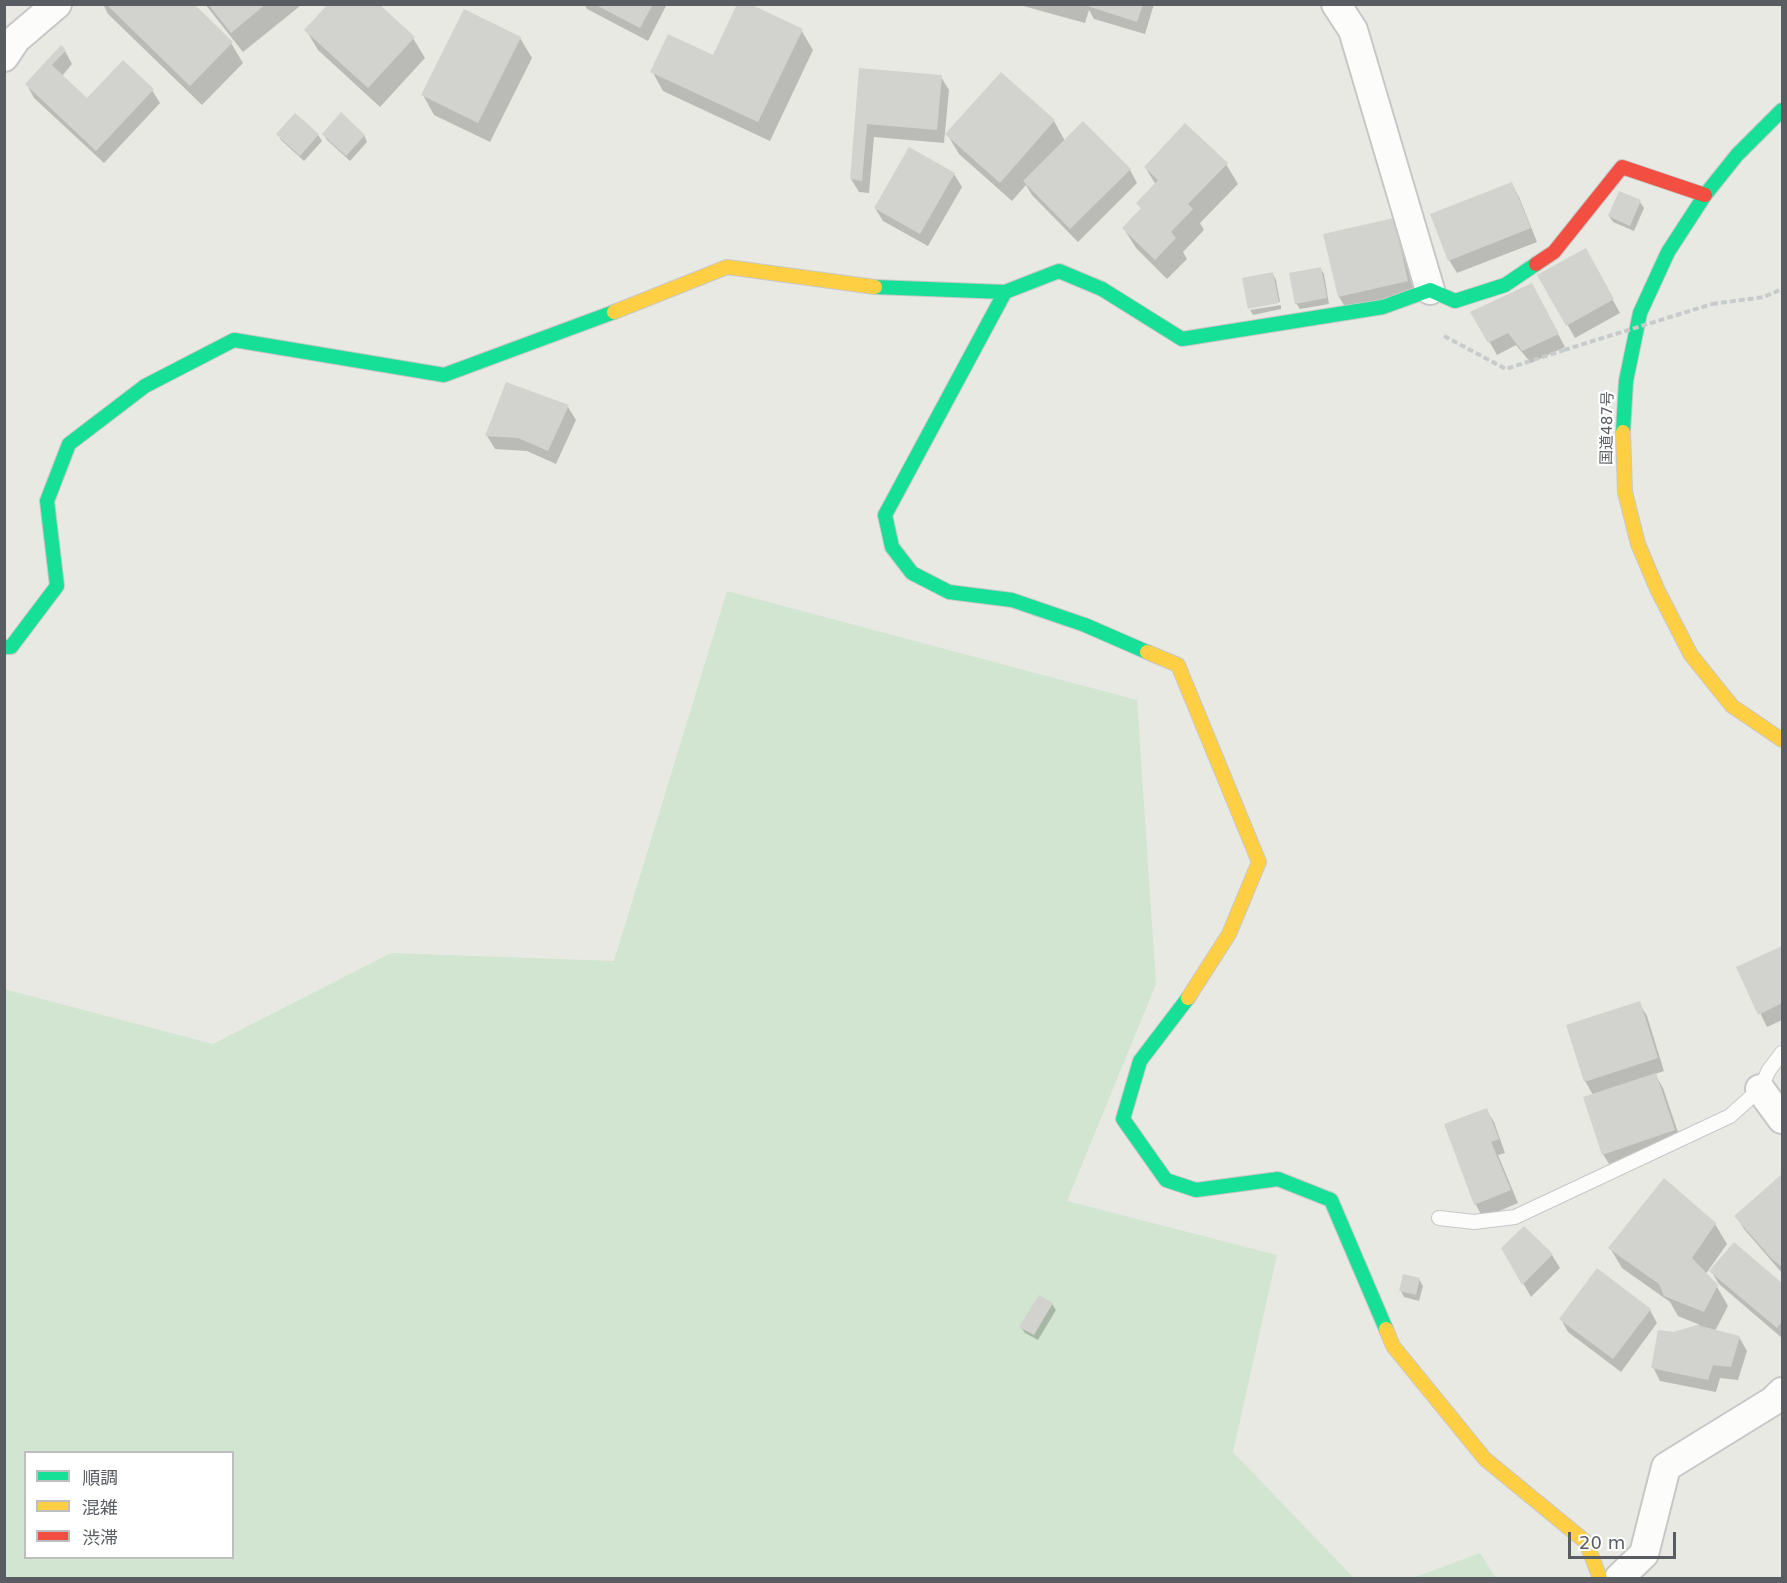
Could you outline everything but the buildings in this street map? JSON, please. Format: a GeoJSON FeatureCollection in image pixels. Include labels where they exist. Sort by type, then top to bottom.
{"type":"FeatureCollection","features":[{"type":"Feature","properties":{"kind":"main road","name":"国道487号"},"geometry":{"type":"LineString","coordinates":[[1782,110],[1737,155],[1705,195],[1668,252],[1640,313],[1626,381],[1623,442],[1626,492],[1638,544],[1658,591],[1691,655],[1732,706],[1782,740]]}},
{"type":"Feature","properties":{"kind":"main road"},"geometry":{"type":"LineString","coordinates":[[4,647],[10,647],[57,585],[47,501],[69,444],[145,386],[234,340],[444,375],[593,321],[727,267],[868,287],[1005,292],[1059,271],[1102,289],[1182,339],[1383,307],[1430,290],[1455,301],[1505,285],[1554,252],[1622,167],[1705,195]]}},
{"type":"Feature","properties":{"kind":"main road"},"geometry":{"type":"LineString","coordinates":[[1005,292],[885,515],[892,547],[912,573],[949,592],[1012,600],[1085,625],[1178,665],[1259,862],[1229,934],[1188,998],[1140,1061],[1123,1119],[1166,1180],[1196,1190],[1278,1179],[1331,1200],[1393,1347],[1485,1459],[1586,1542],[1600,1578]]}},
{"type":"Feature","properties":{"kind":"street"},"geometry":{"type":"LineString","coordinates":[[4,57],[16,39],[57,4]]}},
{"type":"Feature","properties":{"kind":"street"},"geometry":{"type":"LineString","coordinates":[[1336,4],[1353,30],[1430,290]]}},
{"type":"Feature","properties":{"kind":"street"},"geometry":{"type":"LineString","coordinates":[[1760,1089],[1782,1119]]}},
{"type":"Feature","properties":{"kind":"street"},"geometry":{"type":"LineString","coordinates":[[1619,1578],[1644,1554],[1666,1467],[1773,1401],[1782,1392]]}},
{"type":"Feature","properties":{"kind":"lane"},"geometry":{"type":"LineString","coordinates":[[1439,1218],[1474,1222],[1515,1217],[1730,1116],[1760,1089],[1768,1070],[1782,1053]]}},
{"type":"Feature","properties":{"kind":"path"},"geometry":{"type":"LineString","coordinates":[[1443,335],[1506,369],[1712,304],[1764,297],[1782,289]]}},
{"type":"Feature","properties":{"kind":"green space"},"geometry":{"type":"Polygon","coordinates":[[[727,591],[1137,700],[1156,984],[1067,1201],[1277,1255],[1233,1452],[1354,1578],[5,1578],[4,989],[213,1044],[391,953],[614,961],[727,591]]]}},
{"type":"Feature","properties":{"kind":"green space"},"geometry":{"type":"Polygon","coordinates":[[[1480,1553],[1496,1578],[1413,1578],[1480,1553]]]}},
{"type":"Feature","properties":{"kind":"traffic: fast"},"geometry":{"type":"LineString","coordinates":[[1623,432],[1626,381],[1640,313],[1668,252],[1705,195],[1737,155],[1782,110]]}},
{"type":"Feature","properties":{"kind":"traffic: fast"},"geometry":{"type":"LineString","coordinates":[[875,287],[1005,292],[1059,271],[1102,289],[1182,339],[1383,307],[1430,290],[1455,301],[1505,285],[1536,264]]}},
{"type":"Feature","properties":{"kind":"traffic: fast"},"geometry":{"type":"LineString","coordinates":[[1005,292],[885,515],[892,547],[912,573],[949,592],[1012,600],[1085,625],[1147,652]]}},
{"type":"Feature","properties":{"kind":"traffic: fast"},"geometry":{"type":"LineString","coordinates":[[4,647],[11,647],[57,586],[47,501],[69,444],[145,386],[234,340],[444,375],[614,312]]}},
{"type":"Feature","properties":{"kind":"traffic: fast"},"geometry":{"type":"LineString","coordinates":[[1188,998],[1140,1061],[1123,1119],[1166,1180],[1196,1190],[1278,1179],[1331,1200],[1386,1329]]}},
{"type":"Feature","properties":{"kind":"traffic: slow"},"geometry":{"type":"LineString","coordinates":[[614,312],[727,267],[875,287]]}},
{"type":"Feature","properties":{"kind":"traffic: slow"},"geometry":{"type":"LineString","coordinates":[[1623,432],[1625,492],[1638,544],[1658,591],[1691,655],[1732,706],[1782,740]]}},
{"type":"Feature","properties":{"kind":"traffic: slow"},"geometry":{"type":"LineString","coordinates":[[1147,652],[1178,665],[1259,862],[1229,934],[1188,998]]}},
{"type":"Feature","properties":{"kind":"traffic: slow"},"geometry":{"type":"LineString","coordinates":[[1386,1329],[1393,1346],[1485,1459],[1586,1542],[1600,1578]]}},
{"type":"Feature","properties":{"kind":"traffic: jam"},"geometry":{"type":"LineString","coordinates":[[1536,264],[1554,252],[1622,167],[1705,195]]}}]}
